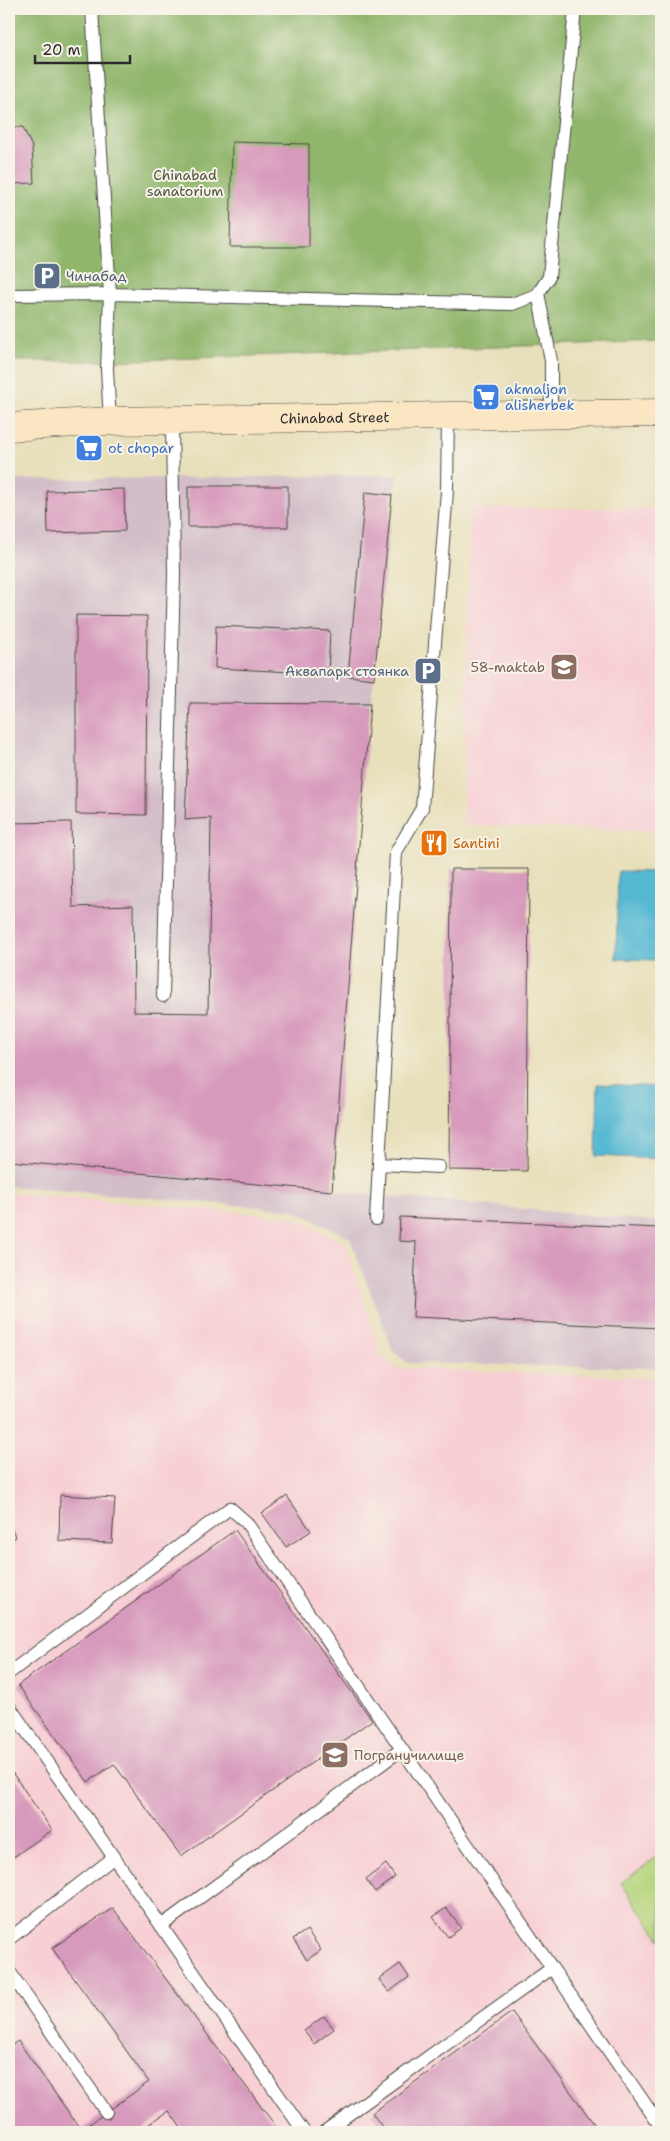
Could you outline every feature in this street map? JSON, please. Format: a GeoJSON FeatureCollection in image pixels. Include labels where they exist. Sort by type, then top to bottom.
{"type":"FeatureCollection","features":[{"type":"Feature","properties":{"kind":"main road","name":"Chinabad Street"},"geometry":{"type":"LineString","coordinates":[[9,427],[110,421],[661,413]]}},
{"type":"Feature","properties":{"kind":"lane"},"geometry":{"type":"LineString","coordinates":[[92,9],[110,294],[106,370],[110,421]]}},
{"type":"Feature","properties":{"kind":"lane"},"geometry":{"type":"LineString","coordinates":[[9,294],[110,294],[512,304],[538,293],[549,277],[574,9]]}},
{"type":"Feature","properties":{"kind":"lane"},"geometry":{"type":"LineString","coordinates":[[538,293],[551,362],[551,415]]}},
{"type":"Feature","properties":{"kind":"lane"},"geometry":{"type":"LineString","coordinates":[[376,1219],[396,852],[422,808],[447,491],[448,416]]}},
{"type":"Feature","properties":{"kind":"lane"},"geometry":{"type":"LineString","coordinates":[[163,996],[174,574],[172,420]]}},
{"type":"Feature","properties":{"kind":"lane"},"geometry":{"type":"LineString","coordinates":[[379,1164],[439,1167]]}},
{"type":"Feature","properties":{"kind":"lane"},"geometry":{"type":"LineString","coordinates":[[9,1673],[230,1508],[246,1522],[661,2127]]}},
{"type":"Feature","properties":{"kind":"lane"},"geometry":{"type":"LineString","coordinates":[[9,1706],[304,2132]]}},
{"type":"Feature","properties":{"kind":"lane"},"geometry":{"type":"LineString","coordinates":[[161,1926],[402,1749]]}},
{"type":"Feature","properties":{"kind":"lane"},"geometry":{"type":"LineString","coordinates":[[9,1938],[114,1858]]}},
{"type":"Feature","properties":{"kind":"lane"},"geometry":{"type":"LineString","coordinates":[[324,2132],[552,1968]]}},
{"type":"Feature","properties":{"kind":"lane"},"geometry":{"type":"LineString","coordinates":[[9,1971],[106,2112]]}},
{"type":"Feature","properties":{"kind":"shaded area"},"geometry":{"type":"Polygon","coordinates":[[[398,475],[392,495],[370,704],[332,1191],[661,1222],[661,1368],[408,1363],[393,1351],[350,1238],[294,1210],[9,1186],[9,480],[398,475]]]}},
{"type":"Feature","properties":{"kind":"shaded area","name":"58-maktab"},"geometry":{"type":"Polygon","coordinates":[[[470,508],[661,508],[661,831],[463,825],[470,508]]]}},
{"type":"Feature","properties":{"kind":"shaded area","name":"Погранучилище"},"geometry":{"type":"Polygon","coordinates":[[[9,1193],[291,1217],[346,1244],[381,1355],[397,1368],[661,1378],[661,2132],[9,2132],[9,1193]]]}},
{"type":"Feature","properties":{"kind":"green space","name":"Chinabad sanatorium"},"geometry":{"type":"Polygon","coordinates":[[[9,9],[661,9],[661,341],[112,361],[9,361],[9,9]]]}},
{"type":"Feature","properties":{"kind":"green space"},"geometry":{"type":"Polygon","coordinates":[[[661,1854],[661,1940],[621,1883],[661,1854]]]}},
{"type":"Feature","properties":{"kind":"water"},"geometry":{"type":"Polygon","coordinates":[[[618,871],[661,872],[661,960],[616,959],[618,871]]]}},
{"type":"Feature","properties":{"kind":"water"},"geometry":{"type":"Polygon","coordinates":[[[598,1084],[661,1087],[661,1159],[596,1156],[598,1084]]]}},
{"type":"Feature","properties":{"kind":"building"},"geometry":{"type":"Polygon","coordinates":[[[9,127],[23,127],[32,147],[34,183],[9,184],[9,127]]]}},
{"type":"Feature","properties":{"kind":"building"},"geometry":{"type":"Polygon","coordinates":[[[232,142],[309,144],[309,247],[230,247],[232,142]]]}},
{"type":"Feature","properties":{"kind":"building"},"geometry":{"type":"Polygon","coordinates":[[[188,486],[288,486],[288,527],[188,527],[188,486]]]}},
{"type":"Feature","properties":{"kind":"building"},"geometry":{"type":"Polygon","coordinates":[[[124,489],[125,531],[48,533],[47,491],[124,489]]]}},
{"type":"Feature","properties":{"kind":"building"},"geometry":{"type":"Polygon","coordinates":[[[365,492],[392,495],[374,679],[348,676],[365,492]]]}},
{"type":"Feature","properties":{"kind":"building"},"geometry":{"type":"Polygon","coordinates":[[[76,615],[147,616],[146,815],[76,814],[76,615]]]}},
{"type":"Feature","properties":{"kind":"building"},"geometry":{"type":"Polygon","coordinates":[[[216,626],[330,631],[328,674],[215,668],[216,626]]]}},
{"type":"Feature","properties":{"kind":"building"},"geometry":{"type":"Polygon","coordinates":[[[190,703],[370,704],[332,1191],[9,1161],[9,823],[71,822],[73,907],[133,905],[134,1012],[208,1013],[211,818],[185,820],[190,703]]]}},
{"type":"Feature","properties":{"kind":"building"},"geometry":{"type":"Polygon","coordinates":[[[451,869],[529,869],[527,1171],[449,1170],[451,869]]]}},
{"type":"Feature","properties":{"kind":"building"},"geometry":{"type":"Polygon","coordinates":[[[400,1217],[661,1228],[661,1328],[413,1317],[416,1242],[399,1241],[400,1217]]]}},
{"type":"Feature","properties":{"kind":"building"},"geometry":{"type":"Polygon","coordinates":[[[60,1495],[115,1498],[112,1543],[59,1541],[60,1495]]]}},
{"type":"Feature","properties":{"kind":"building"},"geometry":{"type":"Polygon","coordinates":[[[287,1496],[311,1531],[286,1547],[262,1513],[287,1496]]]}},
{"type":"Feature","properties":{"kind":"building"},"geometry":{"type":"Polygon","coordinates":[[[9,1526],[16,1537],[9,1542],[9,1526]]]}},
{"type":"Feature","properties":{"kind":"building"},"geometry":{"type":"Polygon","coordinates":[[[235,1530],[372,1720],[181,1856],[114,1764],[88,1782],[18,1685],[235,1530]]]}},
{"type":"Feature","properties":{"kind":"building"},"geometry":{"type":"Polygon","coordinates":[[[9,1768],[52,1830],[9,1860],[9,1768]]]}},
{"type":"Feature","properties":{"kind":"building"},"geometry":{"type":"Polygon","coordinates":[[[386,1864],[395,1877],[375,1892],[366,1879],[386,1864]]]}},
{"type":"Feature","properties":{"kind":"building"},"geometry":{"type":"Polygon","coordinates":[[[113,1908],[280,2132],[184,2132],[169,2111],[137,2132],[9,2132],[9,2047],[18,2041],[81,2130],[149,2082],[52,1948],[113,1908]]]}},
{"type":"Feature","properties":{"kind":"building"},"geometry":{"type":"Polygon","coordinates":[[[446,1908],[461,1928],[448,1937],[433,1917],[446,1908]]]}},
{"type":"Feature","properties":{"kind":"building"},"geometry":{"type":"Polygon","coordinates":[[[307,1930],[321,1950],[307,1960],[293,1939],[307,1930]]]}},
{"type":"Feature","properties":{"kind":"building"},"geometry":{"type":"Polygon","coordinates":[[[400,1964],[409,1977],[389,1992],[379,1979],[400,1964]]]}},
{"type":"Feature","properties":{"kind":"building"},"geometry":{"type":"Polygon","coordinates":[[[512,2012],[600,2132],[386,2132],[372,2113],[512,2012]]]}},
{"type":"Feature","properties":{"kind":"building"},"geometry":{"type":"Polygon","coordinates":[[[324,2016],[334,2029],[314,2044],[304,2031],[324,2016]]]}},
{"type":"Feature","properties":{"kind":"place","name":"Чинабад"},"geometry":{"type":"Point","coordinates":[47,276]}},
{"type":"Feature","properties":{"kind":"place","name":"akmaljon alisherbek"},"geometry":{"type":"Point","coordinates":[486,397]}},
{"type":"Feature","properties":{"kind":"place","name":"ot chopar"},"geometry":{"type":"Point","coordinates":[89,448]}},
{"type":"Feature","properties":{"kind":"place","name":"58-maktab"},"geometry":{"type":"Point","coordinates":[564,667]}},
{"type":"Feature","properties":{"kind":"place","name":"Аквапарк стоянка"},"geometry":{"type":"Point","coordinates":[428,671]}},
{"type":"Feature","properties":{"kind":"place","name":"Santini"},"geometry":{"type":"Point","coordinates":[434,843]}},
{"type":"Feature","properties":{"kind":"place","name":"Погранучилище"},"geometry":{"type":"Point","coordinates":[335,1755]}}]}
